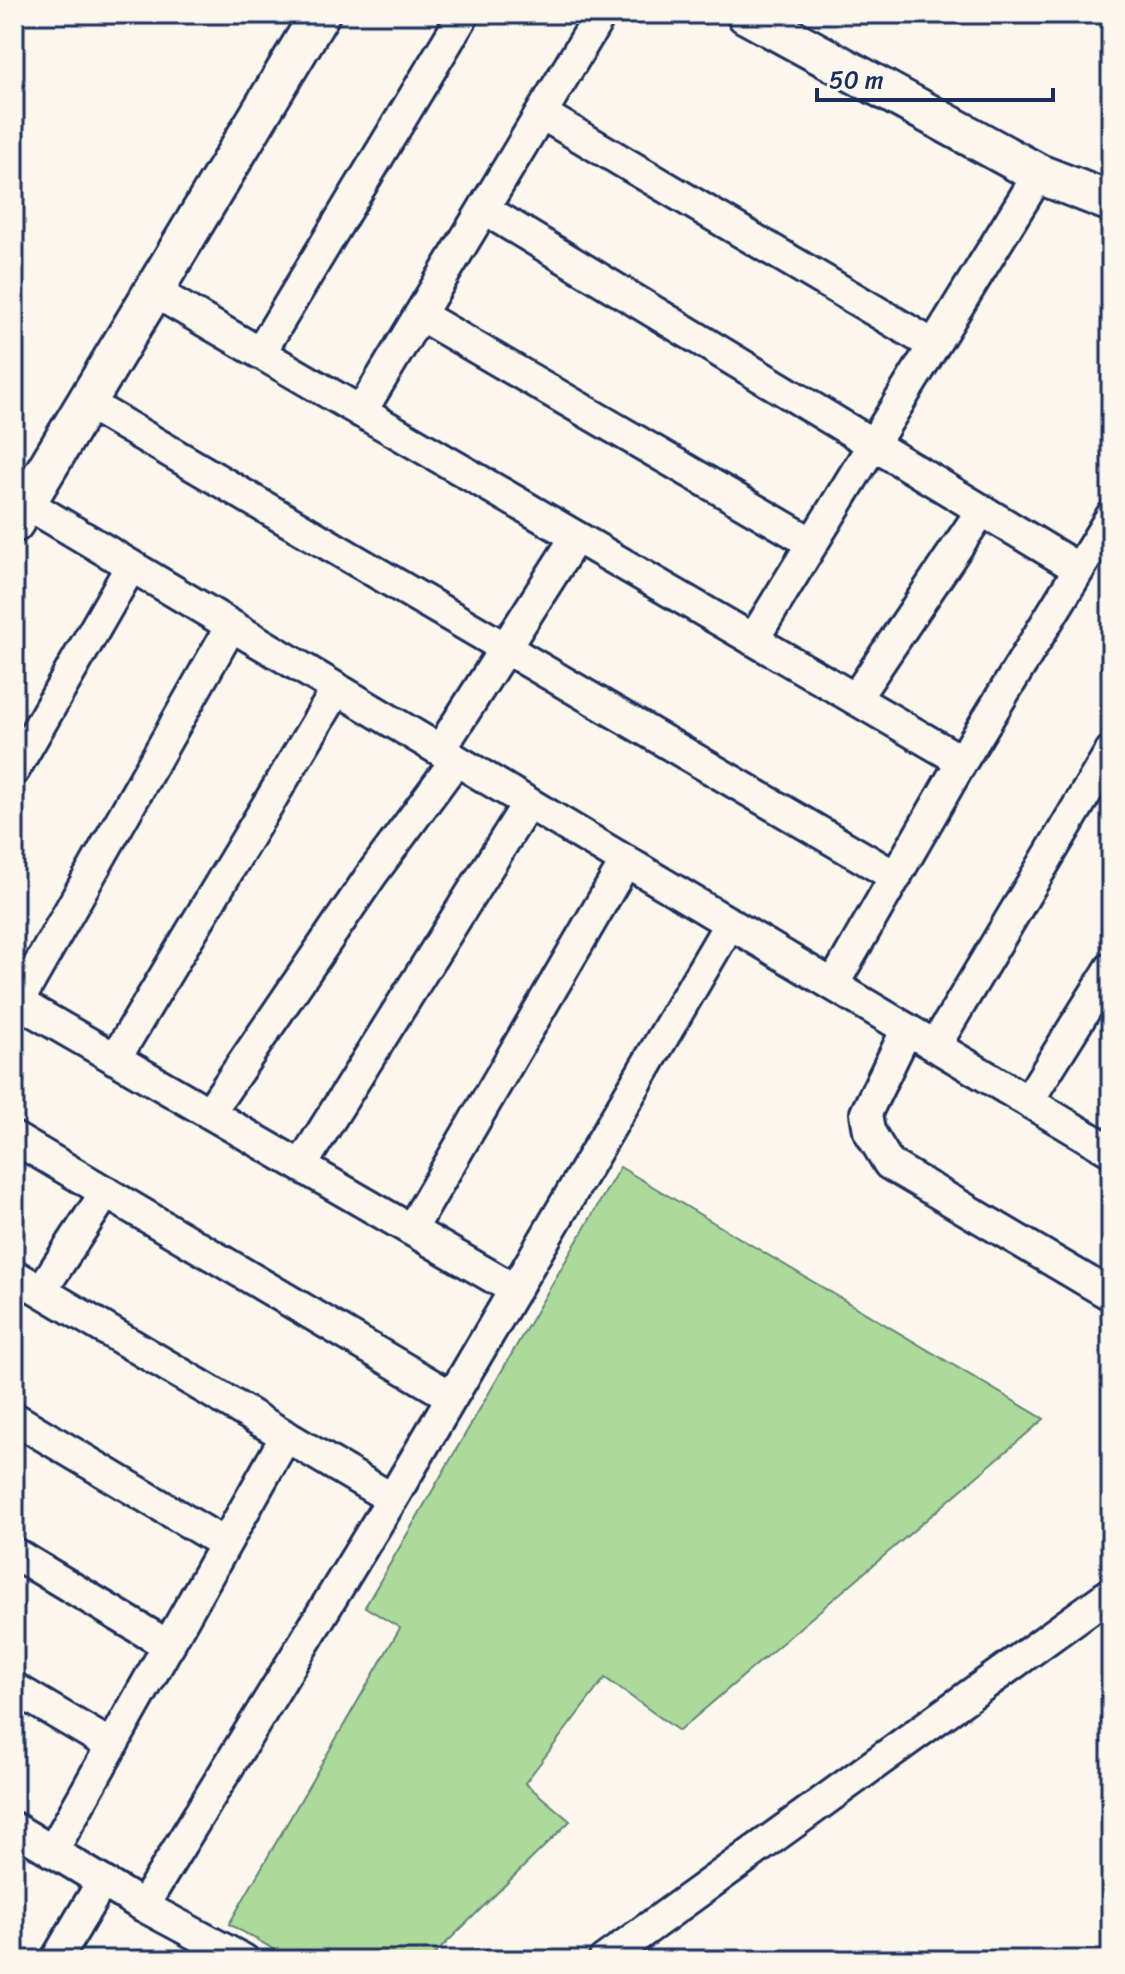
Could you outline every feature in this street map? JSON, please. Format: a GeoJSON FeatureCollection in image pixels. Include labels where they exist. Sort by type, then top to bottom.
{"type":"FeatureCollection","features":[{"type":"Feature","properties":{"kind":"street"},"geometry":{"type":"LineString","coordinates":[[320,14],[20,513],[131,566],[1111,1151]]}},
{"type":"Feature","properties":{"kind":"street"},"geometry":{"type":"LineString","coordinates":[[260,353],[464,14]]}},
{"type":"Feature","properties":{"kind":"street"},"geometry":{"type":"LineString","coordinates":[[361,412],[601,14]]}},
{"type":"Feature","properties":{"kind":"street"},"geometry":{"type":"LineString","coordinates":[[746,14],[1039,174],[1111,202]]}},
{"type":"Feature","properties":{"kind":"street"},"geometry":{"type":"LineString","coordinates":[[542,114],[933,345]]}},
{"type":"Feature","properties":{"kind":"street"},"geometry":{"type":"LineString","coordinates":[[753,640],[1039,174]]}},
{"type":"Feature","properties":{"kind":"street"},"geometry":{"type":"LineString","coordinates":[[484,209],[1079,569]]}},
{"type":"Feature","properties":{"kind":"street"},"geometry":{"type":"LineString","coordinates":[[155,292],[962,761]]}},
{"type":"Feature","properties":{"kind":"street"},"geometry":{"type":"LineString","coordinates":[[420,315],[812,543]]}},
{"type":"Feature","properties":{"kind":"street"},"geometry":{"type":"LineString","coordinates":[[87,403],[896,877]]}},
{"type":"Feature","properties":{"kind":"street"},"geometry":{"type":"LineString","coordinates":[[855,699],[982,510]]}},
{"type":"Feature","properties":{"kind":"street"},"geometry":{"type":"LineString","coordinates":[[833,985],[962,761],[1111,517]]}},
{"type":"Feature","properties":{"kind":"street"},"geometry":{"type":"LineString","coordinates":[[209,1113],[372,874],[448,755],[505,648],[576,537]]}},
{"type":"Feature","properties":{"kind":"street"},"geometry":{"type":"LineString","coordinates":[[14,770],[131,566]]}},
{"type":"Feature","properties":{"kind":"street"},"geometry":{"type":"LineString","coordinates":[[231,626],[16,1001],[515,1290]]}},
{"type":"Feature","properties":{"kind":"street"},"geometry":{"type":"LineString","coordinates":[[115,1059],[337,689]]}},
{"type":"Feature","properties":{"kind":"street"},"geometry":{"type":"LineString","coordinates":[[935,1046],[1111,751]]}},
{"type":"Feature","properties":{"kind":"street"},"geometry":{"type":"LineString","coordinates":[[301,1166],[528,803]]}},
{"type":"Feature","properties":{"kind":"street"},"geometry":{"type":"LineString","coordinates":[[411,1230],[626,861]]}},
{"type":"Feature","properties":{"kind":"street"},"geometry":{"type":"LineString","coordinates":[[143,1906],[392,1499],[730,923]]}},
{"type":"Feature","properties":{"kind":"street"},"geometry":{"type":"LineString","coordinates":[[1028,1101],[1111,968]]}},
{"type":"Feature","properties":{"kind":"street"},"geometry":{"type":"LineString","coordinates":[[907,1029],[866,1113],[869,1131],[889,1164],[1111,1295]]}},
{"type":"Feature","properties":{"kind":"street"},"geometry":{"type":"LineString","coordinates":[[14,1138],[452,1397]]}},
{"type":"Feature","properties":{"kind":"street"},"geometry":{"type":"LineString","coordinates":[[41,1291],[106,1192]]}},
{"type":"Feature","properties":{"kind":"street"},"geometry":{"type":"LineString","coordinates":[[14,1275],[392,1499]]}},
{"type":"Feature","properties":{"kind":"street"},"geometry":{"type":"LineString","coordinates":[[14,1418],[225,1544]]}},
{"type":"Feature","properties":{"kind":"street"},"geometry":{"type":"LineString","coordinates":[[52,1852],[286,1436]]}},
{"type":"Feature","properties":{"kind":"street"},"geometry":{"type":"LineString","coordinates":[[14,1553],[169,1646]]}},
{"type":"Feature","properties":{"kind":"street"},"geometry":{"type":"LineString","coordinates":[[604,1960],[1111,1593]]}},
{"type":"Feature","properties":{"kind":"street"},"geometry":{"type":"LineString","coordinates":[[14,1688],[112,1746]]}},
{"type":"Feature","properties":{"kind":"street"},"geometry":{"type":"LineString","coordinates":[[14,1828],[143,1906],[244,1960]]}},
{"type":"Feature","properties":{"kind":"street"},"geometry":{"type":"LineString","coordinates":[[56,1960],[102,1882]]}},
{"type":"Feature","properties":{"kind":"green space"},"geometry":{"type":"Polygon","coordinates":[[[620,1167],[1044,1419],[679,1731],[605,1678],[525,1783],[570,1821],[429,1960],[293,1960],[229,1924],[400,1628],[365,1607],[620,1167]]]}}]}
